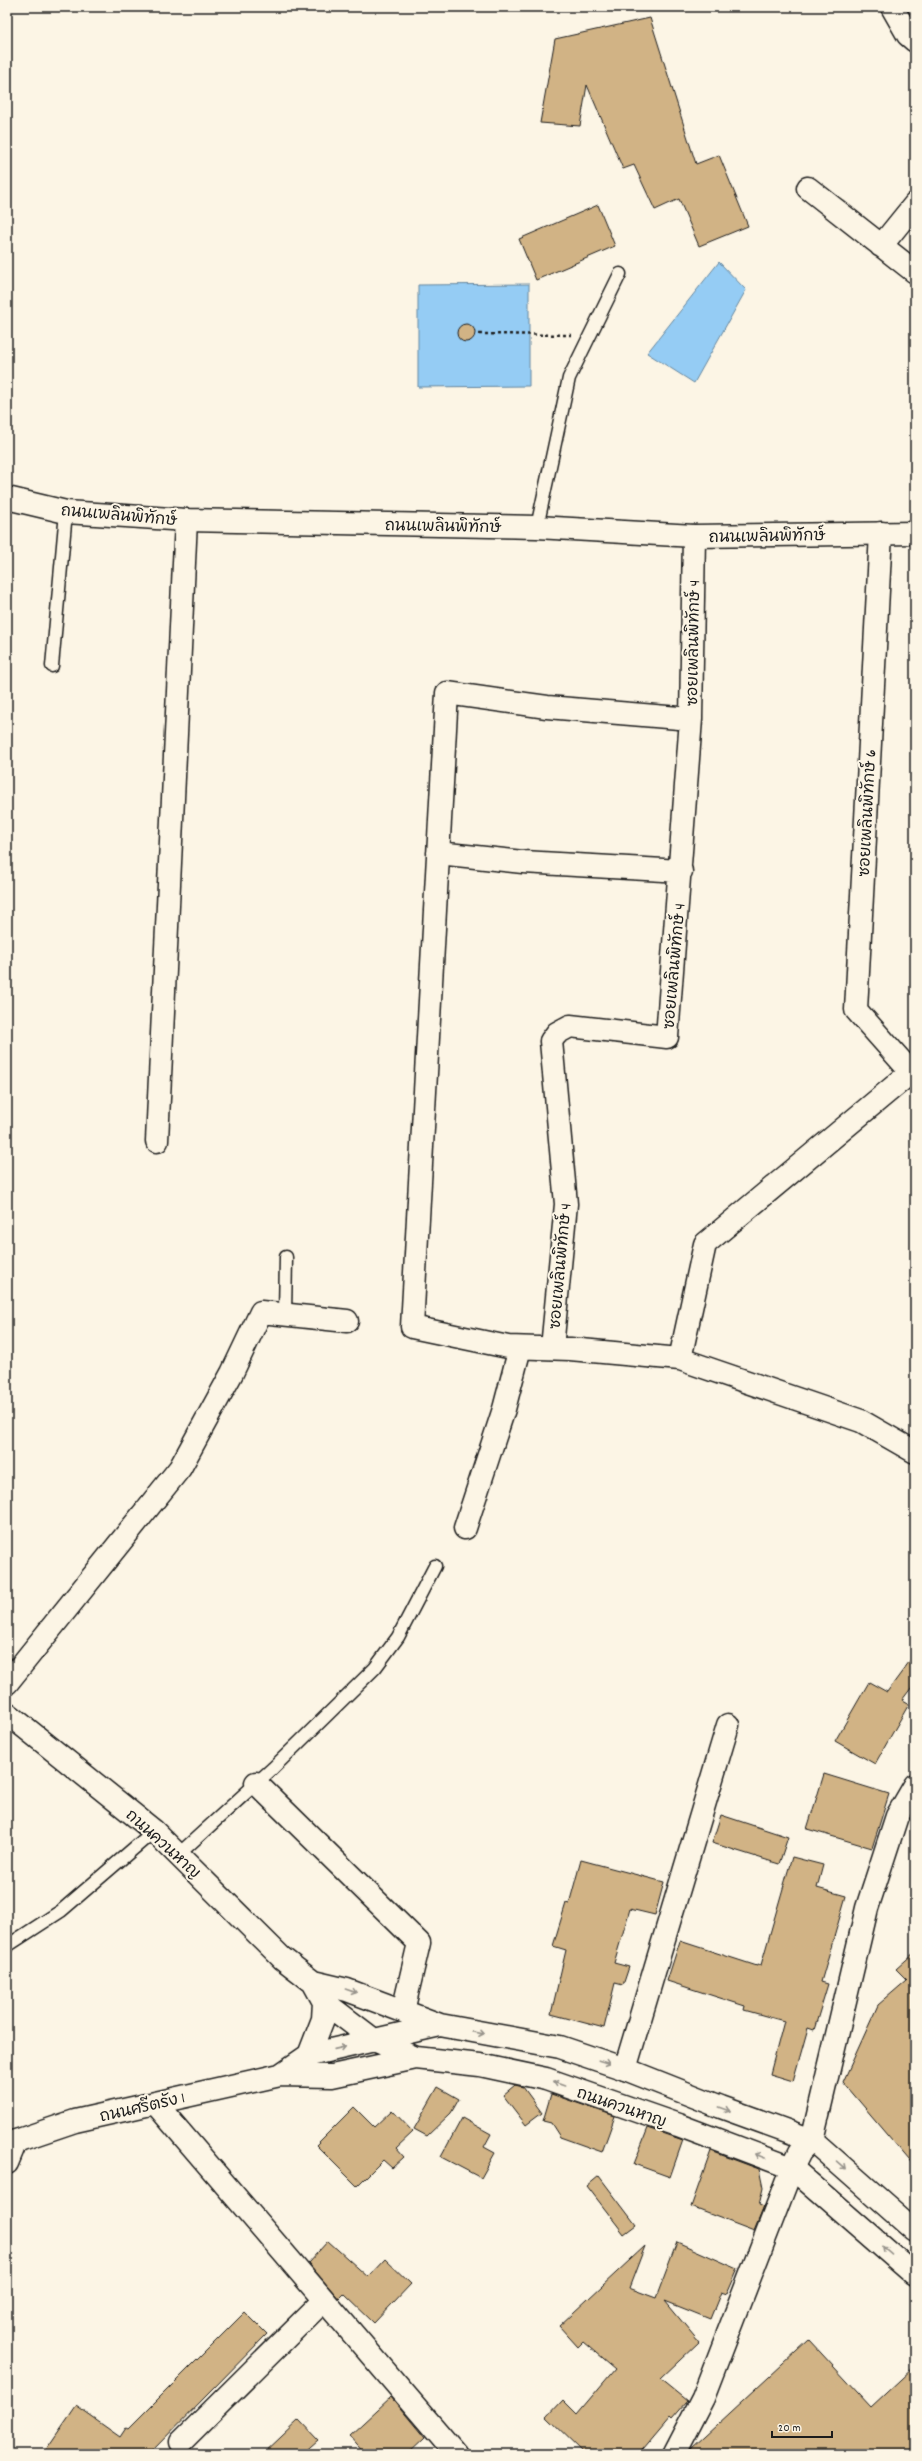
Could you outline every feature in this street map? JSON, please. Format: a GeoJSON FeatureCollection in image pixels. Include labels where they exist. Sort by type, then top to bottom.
{"type":"FeatureCollection","features":[{"type":"Feature","properties":{"kind":"street"},"geometry":{"type":"LineString","coordinates":[[892,7],[908,35],[915,42]]}},
{"type":"Feature","properties":{"kind":"street"},"geometry":{"type":"LineString","coordinates":[[808,188],[915,272]]}},
{"type":"Feature","properties":{"kind":"street"},"geometry":{"type":"LineString","coordinates":[[881,246],[915,204]]}},
{"type":"Feature","properties":{"kind":"street","name":"ถนนเพลินพิทักษ์"},"geometry":{"type":"LineString","coordinates":[[7,498],[66,512],[186,520],[537,527],[694,536],[881,533],[915,534]]}},
{"type":"Feature","properties":{"kind":"street"},"geometry":{"type":"LineString","coordinates":[[157,1141],[186,520]]}},
{"type":"Feature","properties":{"kind":"street","name":"ถนนเพลินพิทักษ์"},"geometry":{"type":"LineString","coordinates":[[881,533],[915,525]]}},
{"type":"Feature","properties":{"kind":"street","name":"ซอยเพลินพิทักษ์ 6"},"geometry":{"type":"LineString","coordinates":[[881,533],[856,1010],[913,1070]]}},
{"type":"Feature","properties":{"kind":"street","name":"ซอยเพลินพิทักษ์ 4"},"geometry":{"type":"LineString","coordinates":[[552,1348],[566,1204],[551,1041],[557,1033],[570,1026],[667,1037],[681,872],[691,719],[694,536]]}},
{"type":"Feature","properties":{"kind":"street"},"geometry":{"type":"LineString","coordinates":[[691,719],[547,707],[447,693],[412,1327],[508,1347],[552,1348],[680,1358],[861,1420],[915,1452]]}},
{"type":"Feature","properties":{"kind":"street"},"geometry":{"type":"LineString","coordinates":[[438,853],[523,862],[681,872]]}},
{"type":"Feature","properties":{"kind":"street"},"geometry":{"type":"LineString","coordinates":[[680,1358],[705,1244],[913,1070]]}},
{"type":"Feature","properties":{"kind":"street"},"geometry":{"type":"LineString","coordinates":[[7,1683],[180,1468],[232,1373],[261,1312],[347,1320]]}},
{"type":"Feature","properties":{"kind":"street"},"geometry":{"type":"LineString","coordinates":[[465,1528],[504,1409],[520,1348]]}},
{"type":"Feature","properties":{"kind":"street","name":"ถนนควนหาญ"},"geometry":{"type":"LineString","coordinates":[[7,1713],[154,1831],[179,1854],[282,1958],[313,1982],[324,2002],[374,2040],[416,2058],[480,2065],[546,2079],[678,2125],[792,2168],[915,2275]]}},
{"type":"Feature","properties":{"kind":"street"},"geometry":{"type":"LineString","coordinates":[[625,2069],[728,1725]]}},
{"type":"Feature","properties":{"kind":"street"},"geometry":{"type":"LineString","coordinates":[[256,1783],[419,1943],[402,2010]]}},
{"type":"Feature","properties":{"kind":"street"},"geometry":{"type":"LineString","coordinates":[[674,2454],[702,2398],[792,2168],[800,2152],[812,2140],[867,1908],[897,1816],[915,1785]]}},
{"type":"Feature","properties":{"kind":"street","name":"ถนนควนหาญ"},"geometry":{"type":"LineString","coordinates":[[313,1982],[347,1990],[440,2025],[560,2047],[625,2069],[721,2108],[812,2140],[915,2231]]}},
{"type":"Feature","properties":{"kind":"street"},"geometry":{"type":"LineString","coordinates":[[309,2055],[323,2019],[324,2002]]}},
{"type":"Feature","properties":{"kind":"street","name":"ถนนศรีตรัง 1"},"geometry":{"type":"LineString","coordinates":[[280,2075],[309,2055],[440,2025]]}},
{"type":"Feature","properties":{"kind":"street","name":"ถนนศรีตรัง 1"},"geometry":{"type":"LineString","coordinates":[[12,2143],[75,2121],[280,2075],[332,2076],[416,2058]]}},
{"type":"Feature","properties":{"kind":"street"},"geometry":{"type":"LineString","coordinates":[[156,2104],[456,2454]]}},
{"type":"Feature","properties":{"kind":"street"},"geometry":{"type":"LineString","coordinates":[[7,2163],[12,2143]]}},
{"type":"Feature","properties":{"kind":"street"},"geometry":{"type":"LineString","coordinates":[[181,2442],[324,2300]]}},
{"type":"Feature","properties":{"kind":"lane"},"geometry":{"type":"LineString","coordinates":[[537,527],[568,378],[620,274]]}},
{"type":"Feature","properties":{"kind":"lane"},"geometry":{"type":"LineString","coordinates":[[52,666],[66,512]]}},
{"type":"Feature","properties":{"kind":"lane"},"geometry":{"type":"LineString","coordinates":[[285,1315],[286,1257]]}},
{"type":"Feature","properties":{"kind":"lane"},"geometry":{"type":"LineString","coordinates":[[179,1854],[256,1783],[374,1668],[398,1637],[435,1566]]}},
{"type":"Feature","properties":{"kind":"lane"},"geometry":{"type":"LineString","coordinates":[[7,1946],[62,1911],[154,1831]]}},
{"type":"Feature","properties":{"kind":"path"},"geometry":{"type":"LineString","coordinates":[[479,334],[590,335]]}},
{"type":"Feature","properties":{"kind":"water"},"geometry":{"type":"Polygon","coordinates":[[[719,262],[746,290],[694,383],[647,353],[719,262]]]}},
{"type":"Feature","properties":{"kind":"water"},"geometry":{"type":"Polygon","coordinates":[[[529,284],[529,386],[418,387],[418,285],[529,284]]]}},
{"type":"Feature","properties":{"kind":"building"},"geometry":{"type":"Polygon","coordinates":[[[650,18],[696,164],[719,155],[748,226],[699,246],[679,199],[655,210],[634,165],[623,169],[587,85],[580,126],[540,123],[555,39],[650,18]]]}},
{"type":"Feature","properties":{"kind":"building"},"geometry":{"type":"Polygon","coordinates":[[[598,205],[615,246],[536,280],[519,239],[598,205]]]}},
{"type":"Feature","properties":{"kind":"building"},"geometry":{"type":"Polygon","coordinates":[[[466,324],[473,326],[475,333],[473,340],[466,342],[459,340],[457,333],[459,326],[466,324]]]}},
{"type":"Feature","properties":{"kind":"building"},"geometry":{"type":"Polygon","coordinates":[[[915,1654],[915,1683],[902,1700],[909,1704],[875,1764],[835,1741],[869,1682],[887,1692],[915,1654]]]}},
{"type":"Feature","properties":{"kind":"building"},"geometry":{"type":"Polygon","coordinates":[[[824,1774],[889,1794],[872,1848],[807,1829],[824,1774]]]}},
{"type":"Feature","properties":{"kind":"building"},"geometry":{"type":"Polygon","coordinates":[[[721,1815],[788,1837],[779,1864],[712,1843],[721,1815]]]}},
{"type":"Feature","properties":{"kind":"building"},"geometry":{"type":"Polygon","coordinates":[[[792,1857],[823,1865],[817,1888],[846,1896],[821,1982],[828,1984],[814,2030],[808,2028],[793,2081],[770,2074],[784,2021],[744,2010],[745,2006],[667,1981],[680,1941],[757,1966],[758,1964],[761,1965],[792,1857]]]}},
{"type":"Feature","properties":{"kind":"building"},"geometry":{"type":"Polygon","coordinates":[[[581,1860],[664,1882],[655,1915],[630,1909],[614,1963],[629,1967],[623,1985],[615,1983],[604,2028],[551,2014],[566,1950],[553,1946],[566,1903],[569,1904],[581,1860]]]}},
{"type":"Feature","properties":{"kind":"building"},"geometry":{"type":"Polygon","coordinates":[[[915,1952],[915,2167],[843,2082],[878,2005],[907,1980],[896,1969],[915,1952]]]}},
{"type":"Feature","properties":{"kind":"building"},"geometry":{"type":"Polygon","coordinates":[[[515,2085],[523,2087],[542,2113],[526,2125],[503,2095],[515,2085]]]}},
{"type":"Feature","properties":{"kind":"building"},"geometry":{"type":"Polygon","coordinates":[[[438,2087],[459,2099],[451,2113],[427,2136],[414,2129],[438,2087]]]}},
{"type":"Feature","properties":{"kind":"building"},"geometry":{"type":"Polygon","coordinates":[[[551,2094],[615,2116],[602,2152],[560,2137],[551,2123],[543,2121],[551,2094]]]}},
{"type":"Feature","properties":{"kind":"building"},"geometry":{"type":"Polygon","coordinates":[[[354,2107],[374,2127],[392,2110],[413,2132],[396,2148],[404,2157],[392,2168],[383,2160],[357,2186],[316,2145],[354,2107]]]}},
{"type":"Feature","properties":{"kind":"building"},"geometry":{"type":"Polygon","coordinates":[[[462,2118],[491,2134],[484,2147],[495,2153],[481,2178],[441,2157],[462,2118]]]}},
{"type":"Feature","properties":{"kind":"building"},"geometry":{"type":"Polygon","coordinates":[[[648,2128],[683,2140],[670,2177],[634,2164],[648,2128]]]}},
{"type":"Feature","properties":{"kind":"building"},"geometry":{"type":"Polygon","coordinates":[[[711,2151],[759,2169],[763,2188],[759,2205],[764,2207],[754,2231],[691,2207],[711,2151]]]}},
{"type":"Feature","properties":{"kind":"building"},"geometry":{"type":"Polygon","coordinates":[[[599,2176],[636,2225],[624,2234],[587,2186],[599,2176]]]}},
{"type":"Feature","properties":{"kind":"building"},"geometry":{"type":"Polygon","coordinates":[[[328,2241],[368,2277],[385,2259],[411,2284],[374,2323],[344,2294],[339,2299],[308,2263],[328,2241]]]}},
{"type":"Feature","properties":{"kind":"building"},"geometry":{"type":"Polygon","coordinates":[[[677,2242],[738,2269],[727,2294],[721,2292],[710,2319],[665,2301],[699,2342],[660,2379],[687,2401],[673,2417],[671,2415],[638,2454],[585,2454],[547,2417],[563,2400],[577,2414],[615,2369],[583,2342],[578,2347],[559,2326],[645,2246],[629,2288],[656,2298],[677,2242]]]}},
{"type":"Feature","properties":{"kind":"building"},"geometry":{"type":"Polygon","coordinates":[[[245,2312],[267,2334],[149,2454],[43,2454],[76,2406],[120,2437],[126,2428],[128,2429],[245,2312]]]}},
{"type":"Feature","properties":{"kind":"building"},"geometry":{"type":"Polygon","coordinates":[[[809,2340],[871,2407],[915,2366],[915,2454],[688,2454],[691,2449],[809,2340]]]}},
{"type":"Feature","properties":{"kind":"building"},"geometry":{"type":"Polygon","coordinates":[[[391,2397],[425,2438],[408,2454],[365,2454],[349,2436],[391,2397]]]}},
{"type":"Feature","properties":{"kind":"building"},"geometry":{"type":"Polygon","coordinates":[[[299,2420],[318,2440],[302,2454],[263,2454],[299,2420]]]}}]}
